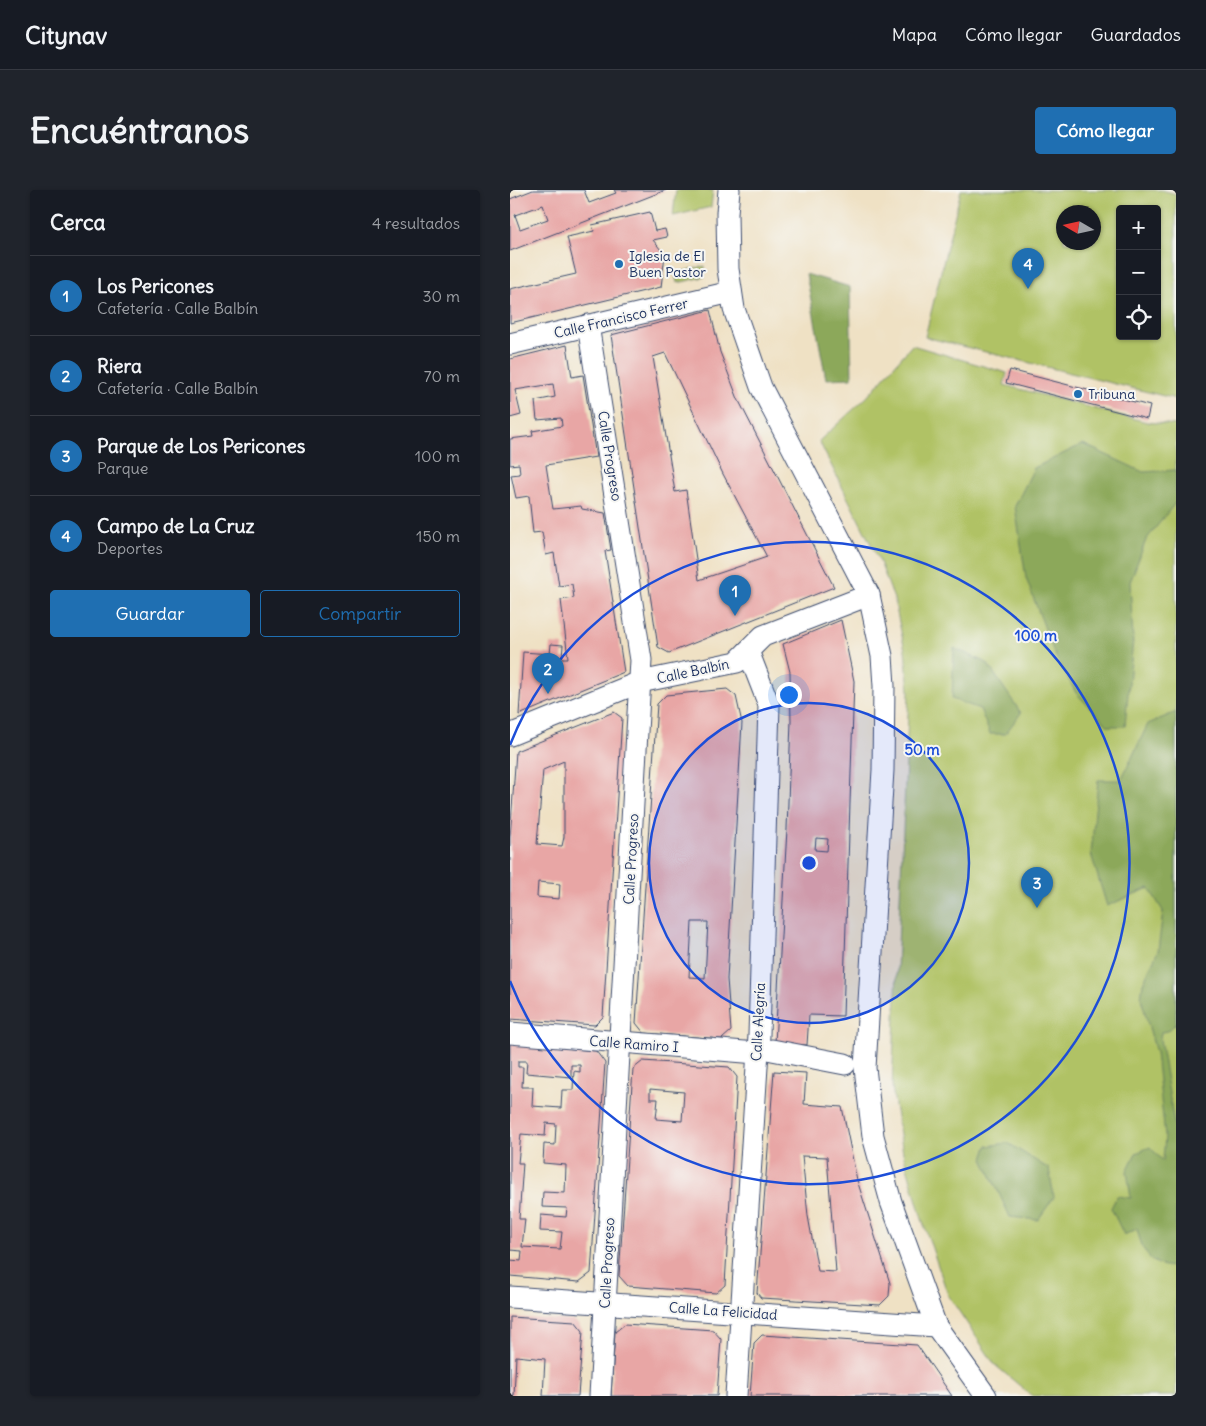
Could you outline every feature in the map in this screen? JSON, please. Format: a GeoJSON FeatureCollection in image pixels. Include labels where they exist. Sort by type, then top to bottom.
{"type":"FeatureCollection","features":[{"type":"Feature","properties":{"kind":"street"},"geometry":{"type":"LineString","coordinates":[[729,190],[727,213],[728,269],[734,309],[761,387],[869,595],[882,656],[884,686],[883,770],[865,1068],[873,1136],[888,1192],[936,1326],[986,1396]]}},
{"type":"Feature","properties":{"kind":"street","name":"Calle Francisco Ferrer"},"geometry":{"type":"LineString","coordinates":[[510,344],[731,292]]}},
{"type":"Feature","properties":{"kind":"street","name":"Calle Progreso"},"geometry":{"type":"LineString","coordinates":[[588,325],[641,660],[600,1396]]}},
{"type":"Feature","properties":{"kind":"street","name":"Calle Balbín"},"geometry":{"type":"LineString","coordinates":[[510,735],[640,682],[737,662],[763,636],[869,595]]}},
{"type":"Feature","properties":{"kind":"street","name":"Calle Alegría"},"geometry":{"type":"LineString","coordinates":[[736,1396],[741,1313],[765,1052],[769,705],[748,651]]}},
{"type":"Feature","properties":{"kind":"street","name":"Calle Ramiro I"},"geometry":{"type":"LineString","coordinates":[[510,1033],[620,1043],[765,1052],[845,1064]]}},
{"type":"Feature","properties":{"kind":"street","name":"Calle La Felicidad"},"geometry":{"type":"LineString","coordinates":[[510,1297],[936,1326]]}},
{"type":"Feature","properties":{"kind":"green space"},"geometry":{"type":"Polygon","coordinates":[[[676,190],[713,190],[711,207],[673,216],[676,190]]]}},
{"type":"Feature","properties":{"kind":"green space"},"geometry":{"type":"Polygon","coordinates":[[[961,190],[1162,190],[1176,194],[1176,399],[925,337],[961,190]]]}},
{"type":"Feature","properties":{"kind":"green space"},"geometry":{"type":"Polygon","coordinates":[[[705,266],[704,277],[677,283],[675,273],[705,266]]]}},
{"type":"Feature","properties":{"kind":"green space"},"geometry":{"type":"Polygon","coordinates":[[[806,274],[850,287],[852,378],[826,379],[806,274]]]}},
{"type":"Feature","properties":{"kind":"green space"},"geometry":{"type":"Polygon","coordinates":[[[912,345],[1007,373],[1004,385],[1147,422],[1176,425],[1176,1396],[1032,1396],[995,1365],[948,1295],[922,1219],[903,1153],[892,1087],[909,691],[905,650],[894,599],[880,562],[819,441],[867,397],[912,345]]]}},
{"type":"Feature","properties":{"kind":"green space"},"geometry":{"type":"Polygon","coordinates":[[[1083,444],[1143,472],[1176,470],[1176,502],[1146,540],[1130,582],[1133,640],[1125,726],[1108,726],[1076,693],[1054,653],[1026,578],[1015,506],[1034,468],[1083,444]]]}},
{"type":"Feature","properties":{"kind":"green space"},"geometry":{"type":"Polygon","coordinates":[[[954,648],[987,663],[1021,713],[1005,734],[990,734],[980,709],[952,699],[954,648]]]}},
{"type":"Feature","properties":{"kind":"green space"},"geometry":{"type":"Polygon","coordinates":[[[1176,712],[1176,1023],[1168,1031],[1161,1032],[1160,1039],[1176,1135],[1176,1267],[1160,1264],[1149,1257],[1142,1245],[1137,1229],[1124,1235],[1111,1208],[1117,1196],[1131,1198],[1127,1171],[1136,1153],[1150,1147],[1163,1161],[1165,1136],[1156,1053],[1141,998],[1143,983],[1158,951],[1163,911],[1149,888],[1107,906],[1091,854],[1098,780],[1121,780],[1148,724],[1176,712]]]}},
{"type":"Feature","properties":{"kind":"green space"},"geometry":{"type":"Polygon","coordinates":[[[1008,1143],[1049,1169],[1054,1197],[1038,1220],[1010,1217],[983,1159],[987,1146],[1008,1143]]]}},
{"type":"Feature","properties":{"kind":"building"},"geometry":{"type":"Polygon","coordinates":[[[533,190],[584,190],[589,203],[616,193],[614,190],[666,190],[510,251],[510,199],[533,190]],[[543,205],[515,215],[520,229],[548,219],[543,205]]]}},
{"type":"Feature","properties":{"kind":"building","name":"Iglesia de El Buen Pastor"},"geometry":{"type":"Polygon","coordinates":[[[650,212],[655,231],[665,229],[667,237],[653,240],[665,255],[661,287],[510,323],[510,289],[576,274],[567,237],[594,231],[592,225],[650,212]]]}},
{"type":"Feature","properties":{"kind":"building"},"geometry":{"type":"Polygon","coordinates":[[[710,310],[720,352],[738,399],[834,587],[669,653],[658,647],[611,335],[710,310]],[[665,353],[653,357],[675,492],[686,490],[699,580],[767,557],[723,474],[665,353]]]}},
{"type":"Feature","properties":{"kind":"building"},"geometry":{"type":"Polygon","coordinates":[[[567,345],[572,377],[583,375],[596,457],[546,465],[553,509],[581,506],[582,509],[605,513],[611,550],[605,551],[624,672],[519,715],[523,652],[550,654],[551,644],[563,645],[562,658],[568,658],[561,600],[574,598],[572,584],[559,586],[554,553],[546,555],[542,532],[533,533],[529,496],[516,498],[511,475],[520,474],[519,464],[510,465],[510,439],[533,436],[532,431],[562,426],[561,418],[537,420],[535,401],[555,397],[553,384],[515,390],[521,415],[510,418],[510,359],[567,345]]]}},
{"type":"Feature","properties":{"kind":"building","name":"Tribuna"},"geometry":{"type":"Polygon","coordinates":[[[1010,370],[1150,406],[1147,419],[1006,383],[1010,370]]]}},
{"type":"Feature","properties":{"kind":"building"},"geometry":{"type":"Polygon","coordinates":[[[841,620],[854,681],[843,1016],[809,1015],[807,1045],[775,1043],[791,721],[790,672],[783,644],[841,620]],[[816,838],[815,850],[827,851],[828,839],[816,838]]]}},
{"type":"Feature","properties":{"kind":"building"},"geometry":{"type":"Polygon","coordinates":[[[727,689],[736,696],[742,723],[727,979],[731,1031],[722,1039],[644,1033],[636,1023],[657,704],[666,695],[727,689]],[[692,922],[689,977],[705,978],[708,922],[692,922]]]}},
{"type":"Feature","properties":{"kind":"building"},"geometry":{"type":"Polygon","coordinates":[[[614,712],[622,718],[603,1017],[595,1025],[510,1019],[510,838],[516,751],[614,712]],[[564,761],[543,770],[537,844],[562,846],[564,837],[564,761]],[[538,882],[537,897],[559,899],[560,884],[538,882]]]}},
{"type":"Feature","properties":{"kind":"building"},"geometry":{"type":"Polygon","coordinates":[[[510,1043],[596,1051],[605,1063],[591,1273],[579,1282],[510,1276],[510,1260],[521,1261],[522,1251],[510,1250],[510,1043]],[[518,1061],[518,1067],[523,1067],[522,1087],[533,1087],[532,1106],[561,1108],[562,1090],[573,1090],[574,1071],[580,1072],[580,1065],[571,1065],[571,1077],[526,1073],[527,1061],[518,1061]],[[546,1123],[545,1136],[521,1134],[518,1163],[523,1163],[519,1219],[525,1219],[522,1247],[560,1249],[562,1232],[540,1231],[541,1215],[566,1217],[567,1208],[542,1207],[543,1192],[565,1193],[566,1165],[543,1163],[544,1144],[555,1145],[556,1124],[546,1123]]]}},
{"type":"Feature","properties":{"kind":"building"},"geometry":{"type":"Polygon","coordinates":[[[643,1061],[729,1067],[737,1077],[725,1285],[716,1293],[628,1286],[619,1276],[633,1069],[643,1061]],[[650,1089],[650,1099],[658,1099],[656,1119],[682,1121],[684,1092],[650,1089]]]}},
{"type":"Feature","properties":{"kind":"building"},"geometry":{"type":"Polygon","coordinates":[[[774,1071],[806,1073],[804,1104],[842,1107],[857,1180],[890,1283],[889,1296],[880,1305],[761,1298],[757,1293],[774,1071]],[[802,1156],[808,1216],[818,1271],[836,1272],[827,1157],[802,1156]]]}},
{"type":"Feature","properties":{"kind":"building"},"geometry":{"type":"Polygon","coordinates":[[[510,1317],[575,1321],[583,1331],[578,1396],[543,1396],[545,1359],[516,1356],[514,1396],[510,1396],[510,1317]]]}},
{"type":"Feature","properties":{"kind":"building"},"geometry":{"type":"Polygon","coordinates":[[[625,1324],[713,1330],[721,1339],[717,1396],[611,1396],[615,1332],[625,1324]]]}},
{"type":"Feature","properties":{"kind":"building"},"geometry":{"type":"Polygon","coordinates":[[[762,1335],[917,1345],[952,1396],[750,1396],[754,1343],[762,1335]]]}},
{"type":"Feature","properties":{"kind":"place","name":"Iglesia de El Buen Pastor"},"geometry":{"type":"Point","coordinates":[619,264]}},
{"type":"Feature","properties":{"kind":"place","name":"Campo de La Cruz"},"geometry":{"type":"Point","coordinates":[1028,289]}},
{"type":"Feature","properties":{"kind":"place","name":"Tribuna"},"geometry":{"type":"Point","coordinates":[1078,394]}},
{"type":"Feature","properties":{"kind":"place","name":"Los Pericones"},"geometry":{"type":"Point","coordinates":[735,616]}},
{"type":"Feature","properties":{"kind":"place","name":"Riera"},"geometry":{"type":"Point","coordinates":[548,694]}},
{"type":"Feature","properties":{"kind":"place","name":"Parque de Los Pericones"},"geometry":{"type":"Point","coordinates":[1037,908]}}]}
